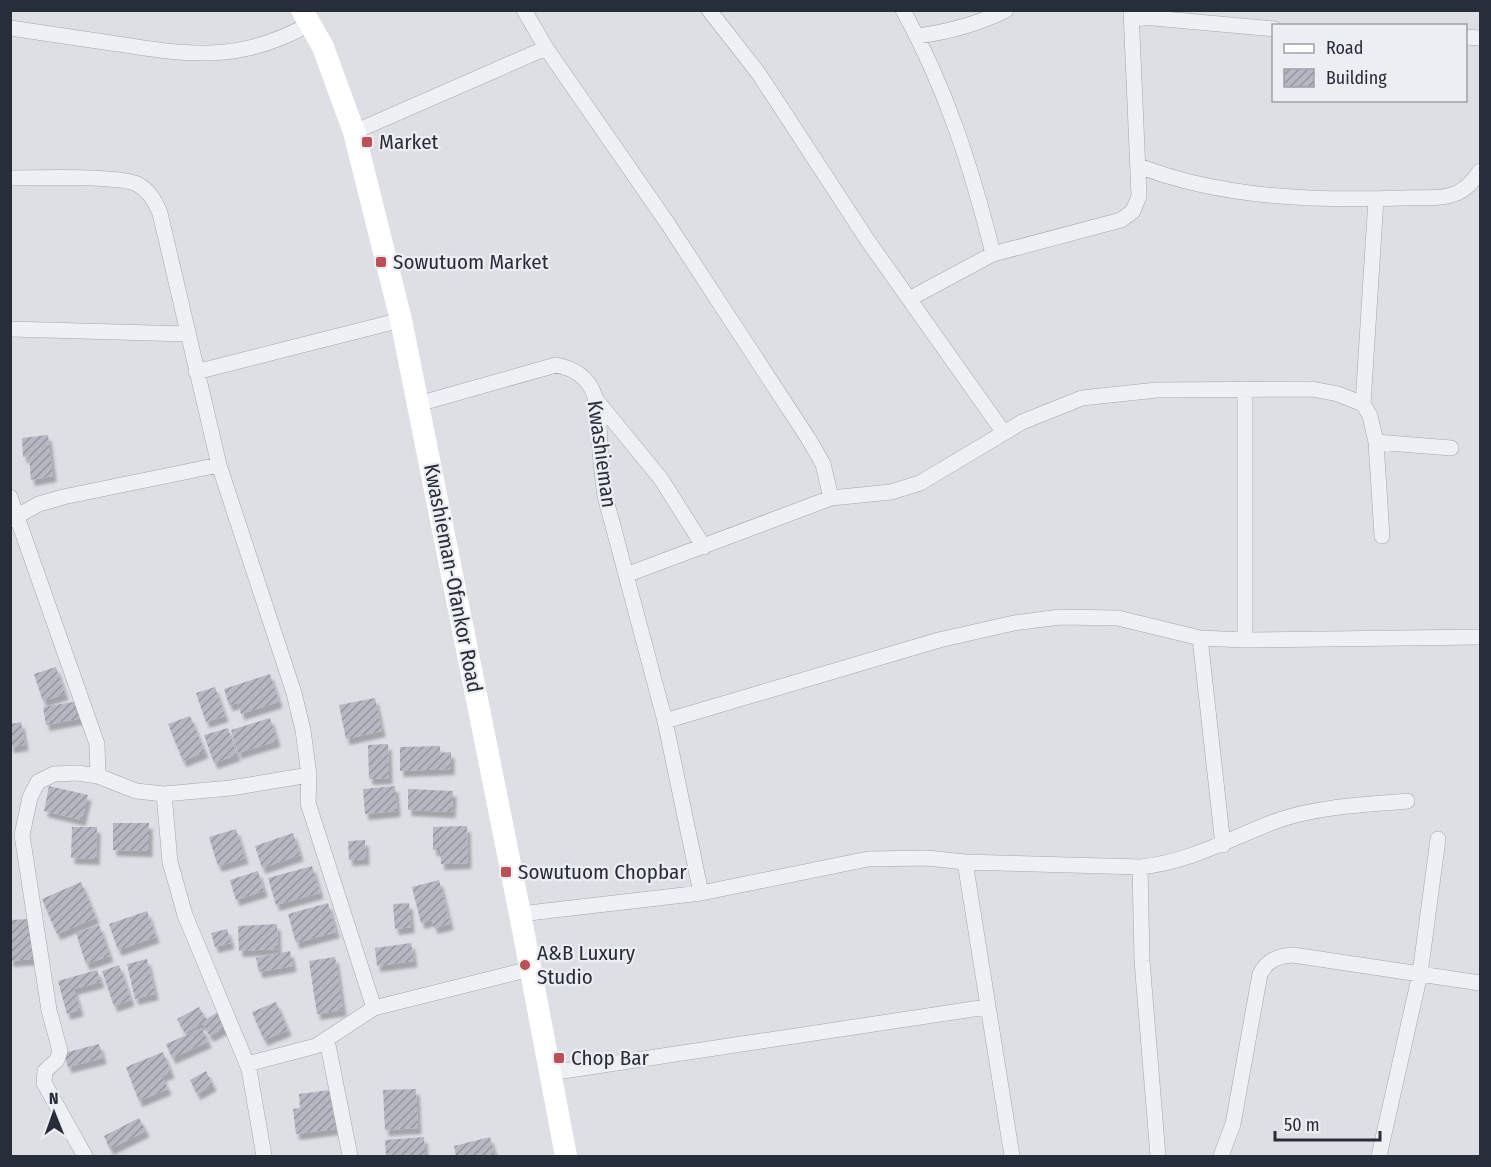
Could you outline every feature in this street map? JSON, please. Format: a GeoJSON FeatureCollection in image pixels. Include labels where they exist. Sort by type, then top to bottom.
{"type":"FeatureCollection","features":[{"type":"Feature","properties":{"kind":"main road","name":"Kwashieman-Ofankor Road"},"geometry":{"type":"LineString","coordinates":[[306,17],[336,79],[354,132],[401,320],[566,1156]]}},
{"type":"Feature","properties":{"kind":"street"},"geometry":{"type":"LineString","coordinates":[[524,10],[546,48],[668,224],[808,438],[823,464],[831,498]]}},
{"type":"Feature","properties":{"kind":"street"},"geometry":{"type":"LineString","coordinates":[[709,10],[759,74],[909,299],[1004,433]]}},
{"type":"Feature","properties":{"kind":"street"},"geometry":{"type":"LineString","coordinates":[[903,10],[942,87],[958,130],[975,183],[993,254]]}},
{"type":"Feature","properties":{"kind":"street"},"geometry":{"type":"LineString","coordinates":[[917,36],[940,33],[988,19],[1006,10]]}},
{"type":"Feature","properties":{"kind":"street"},"geometry":{"type":"LineString","coordinates":[[909,299],[993,254],[1128,216],[1136,206],[1139,196],[1139,166],[1131,13],[1272,29]]}},
{"type":"Feature","properties":{"kind":"street"},"geometry":{"type":"LineString","coordinates":[[10,28],[195,55],[256,47],[285,38],[306,17]]}},
{"type":"Feature","properties":{"kind":"street"},"geometry":{"type":"LineString","coordinates":[[354,132],[546,48]]}},
{"type":"Feature","properties":{"kind":"street"},"geometry":{"type":"LineString","coordinates":[[1139,166],[1172,178],[1230,190],[1298,196],[1376,199],[1438,197],[1457,193],[1472,183],[1480,171]]}},
{"type":"Feature","properties":{"kind":"street"},"geometry":{"type":"LineString","coordinates":[[10,178],[116,180],[135,183],[146,190],[154,200],[219,465],[294,693],[303,730],[309,775],[308,803],[316,836],[374,1008]]}},
{"type":"Feature","properties":{"kind":"street"},"geometry":{"type":"LineString","coordinates":[[1376,199],[1363,404],[1370,416],[1376,442],[1382,536]]}},
{"type":"Feature","properties":{"kind":"street"},"geometry":{"type":"LineString","coordinates":[[196,372],[401,320]]}},
{"type":"Feature","properties":{"kind":"street"},"geometry":{"type":"LineString","coordinates":[[10,329],[188,334]]}},
{"type":"Feature","properties":{"kind":"street","name":"Kwashieman"},"geometry":{"type":"LineString","coordinates":[[418,404],[556,365],[579,372],[594,391],[598,402],[605,496],[665,721],[701,893]]}},
{"type":"Feature","properties":{"kind":"street"},"geometry":{"type":"LineString","coordinates":[[1245,388],[1245,640]]}},
{"type":"Feature","properties":{"kind":"street"},"geometry":{"type":"LineString","coordinates":[[626,575],[831,498],[891,492],[920,483],[1004,433],[1050,409],[1082,398],[1157,390],[1312,389],[1338,394],[1363,404]]}},
{"type":"Feature","properties":{"kind":"street"},"geometry":{"type":"LineString","coordinates":[[598,402],[661,479],[704,547]]}},
{"type":"Feature","properties":{"kind":"street"},"geometry":{"type":"LineString","coordinates":[[1376,442],[1451,448]]}},
{"type":"Feature","properties":{"kind":"street"},"geometry":{"type":"LineString","coordinates":[[13,517],[39,504],[63,497],[219,465]]}},
{"type":"Feature","properties":{"kind":"street"},"geometry":{"type":"LineString","coordinates":[[10,497],[13,517],[97,744],[98,776]]}},
{"type":"Feature","properties":{"kind":"street"},"geometry":{"type":"LineString","coordinates":[[665,721],[939,640],[1014,623],[1060,617],[1095,616],[1140,622],[1200,639],[1480,637]]}},
{"type":"Feature","properties":{"kind":"street"},"geometry":{"type":"LineString","coordinates":[[1200,639],[1223,845]]}},
{"type":"Feature","properties":{"kind":"street"},"geometry":{"type":"LineString","coordinates":[[85,1156],[44,1083],[45,1071],[57,1060],[60,1051],[49,1010],[16,835],[38,782],[62,773],[98,776],[136,791],[164,794],[231,788],[309,775]]}},
{"type":"Feature","properties":{"kind":"street"},"geometry":{"type":"LineString","coordinates":[[164,794],[170,862],[186,915],[247,1064],[264,1156]]}},
{"type":"Feature","properties":{"kind":"street"},"geometry":{"type":"LineString","coordinates":[[520,914],[701,893],[868,859],[919,858],[965,862],[1140,867],[1187,859],[1280,820],[1325,808],[1407,801]]}},
{"type":"Feature","properties":{"kind":"street"},"geometry":{"type":"LineString","coordinates":[[1379,1156],[1420,974],[1438,839]]}},
{"type":"Feature","properties":{"kind":"street"},"geometry":{"type":"LineString","coordinates":[[965,862],[1012,1156]]}},
{"type":"Feature","properties":{"kind":"street"},"geometry":{"type":"LineString","coordinates":[[1140,867],[1143,982],[1158,1156]]}},
{"type":"Feature","properties":{"kind":"street"},"geometry":{"type":"LineString","coordinates":[[1221,1156],[1233,1124],[1260,974],[1270,961],[1281,956],[1293,955],[1480,983]]}},
{"type":"Feature","properties":{"kind":"street"},"geometry":{"type":"LineString","coordinates":[[247,1064],[303,1051],[327,1040],[374,1008],[530,969]]}},
{"type":"Feature","properties":{"kind":"street"},"geometry":{"type":"LineString","coordinates":[[550,1073],[987,1007]]}},
{"type":"Feature","properties":{"kind":"street"},"geometry":{"type":"LineString","coordinates":[[327,1040],[350,1156]]}},
{"type":"Feature","properties":{"kind":"building"},"geometry":{"type":"Polygon","coordinates":[[[48,435],[53,476],[31,480],[29,456],[23,457],[22,438],[48,435]]]}},
{"type":"Feature","properties":{"kind":"building"},"geometry":{"type":"Polygon","coordinates":[[[56,667],[65,694],[43,701],[34,674],[56,667]]]}},
{"type":"Feature","properties":{"kind":"building"},"geometry":{"type":"Polygon","coordinates":[[[270,674],[279,702],[241,714],[238,703],[229,705],[224,689],[270,674]]]}},
{"type":"Feature","properties":{"kind":"building"},"geometry":{"type":"Polygon","coordinates":[[[215,687],[225,716],[206,722],[196,693],[215,687]]]}},
{"type":"Feature","properties":{"kind":"building"},"geometry":{"type":"Polygon","coordinates":[[[375,698],[382,731],[346,739],[339,705],[375,698]]]}},
{"type":"Feature","properties":{"kind":"building"},"geometry":{"type":"Polygon","coordinates":[[[79,701],[83,718],[46,725],[43,707],[79,701]]]}},
{"type":"Feature","properties":{"kind":"building"},"geometry":{"type":"Polygon","coordinates":[[[190,716],[205,752],[183,761],[168,724],[190,716]]]}},
{"type":"Feature","properties":{"kind":"building"},"geometry":{"type":"Polygon","coordinates":[[[270,718],[277,741],[238,753],[231,730],[270,718]]]}},
{"type":"Feature","properties":{"kind":"building"},"geometry":{"type":"Polygon","coordinates":[[[21,722],[25,745],[10,747],[10,724],[21,722]]]}},
{"type":"Feature","properties":{"kind":"building"},"geometry":{"type":"Polygon","coordinates":[[[228,728],[237,755],[214,763],[204,735],[228,728]]]}},
{"type":"Feature","properties":{"kind":"building"},"geometry":{"type":"Polygon","coordinates":[[[388,744],[389,778],[369,779],[368,745],[388,744]]]}},
{"type":"Feature","properties":{"kind":"building"},"geometry":{"type":"Polygon","coordinates":[[[440,746],[440,753],[451,752],[451,769],[400,771],[400,747],[440,746]]]}},
{"type":"Feature","properties":{"kind":"building"},"geometry":{"type":"Polygon","coordinates":[[[49,786],[88,795],[82,820],[44,811],[49,786]]]}},
{"type":"Feature","properties":{"kind":"building"},"geometry":{"type":"Polygon","coordinates":[[[395,786],[397,811],[365,814],[363,789],[395,786]]]}},
{"type":"Feature","properties":{"kind":"building"},"geometry":{"type":"Polygon","coordinates":[[[408,789],[453,791],[452,812],[408,810],[408,789]]]}},
{"type":"Feature","properties":{"kind":"building"},"geometry":{"type":"Polygon","coordinates":[[[113,823],[149,823],[149,851],[113,850],[113,823]]]}},
{"type":"Feature","properties":{"kind":"building"},"geometry":{"type":"Polygon","coordinates":[[[467,826],[468,863],[441,864],[440,850],[433,850],[433,827],[467,826]]]}},
{"type":"Feature","properties":{"kind":"building"},"geometry":{"type":"Polygon","coordinates":[[[72,827],[97,827],[96,859],[71,858],[72,827]]]}},
{"type":"Feature","properties":{"kind":"building"},"geometry":{"type":"Polygon","coordinates":[[[236,829],[245,858],[218,866],[209,837],[236,829]]]}},
{"type":"Feature","properties":{"kind":"building"},"geometry":{"type":"Polygon","coordinates":[[[293,833],[300,855],[262,868],[255,846],[293,833]]]}},
{"type":"Feature","properties":{"kind":"building"},"geometry":{"type":"Polygon","coordinates":[[[365,840],[366,859],[349,860],[348,841],[365,840]]]}},
{"type":"Feature","properties":{"kind":"building"},"geometry":{"type":"Polygon","coordinates":[[[312,866],[320,893],[276,905],[268,878],[312,866]]]}},
{"type":"Feature","properties":{"kind":"building"},"geometry":{"type":"Polygon","coordinates":[[[258,871],[264,891],[236,900],[230,880],[258,871]]]}},
{"type":"Feature","properties":{"kind":"building"},"geometry":{"type":"Polygon","coordinates":[[[439,880],[450,924],[434,928],[432,920],[421,923],[412,887],[439,880]]]}},
{"type":"Feature","properties":{"kind":"building"},"geometry":{"type":"Polygon","coordinates":[[[81,882],[96,918],[57,934],[42,899],[81,882]]]}},
{"type":"Feature","properties":{"kind":"building"},"geometry":{"type":"Polygon","coordinates":[[[328,903],[336,932],[296,943],[288,914],[328,903]]]}},
{"type":"Feature","properties":{"kind":"building"},"geometry":{"type":"Polygon","coordinates":[[[409,903],[411,927],[395,929],[393,904],[409,903]]]}},
{"type":"Feature","properties":{"kind":"building"},"geometry":{"type":"Polygon","coordinates":[[[147,911],[156,937],[118,950],[109,924],[147,911]]]}},
{"type":"Feature","properties":{"kind":"building"},"geometry":{"type":"Polygon","coordinates":[[[30,919],[33,959],[10,961],[10,920],[30,919]]]}},
{"type":"Feature","properties":{"kind":"building"},"geometry":{"type":"Polygon","coordinates":[[[277,924],[278,949],[239,951],[238,926],[277,924]]]}},
{"type":"Feature","properties":{"kind":"building"},"geometry":{"type":"Polygon","coordinates":[[[99,925],[110,956],[86,964],[76,933],[99,925]]]}},
{"type":"Feature","properties":{"kind":"building"},"geometry":{"type":"Polygon","coordinates":[[[227,929],[231,943],[215,947],[211,933],[227,929]]]}},
{"type":"Feature","properties":{"kind":"building"},"geometry":{"type":"Polygon","coordinates":[[[411,943],[414,961],[377,966],[375,948],[411,943]]]}},
{"type":"Feature","properties":{"kind":"building"},"geometry":{"type":"Polygon","coordinates":[[[290,951],[293,966],[259,972],[256,958],[290,951]]]}},
{"type":"Feature","properties":{"kind":"building"},"geometry":{"type":"Polygon","coordinates":[[[335,957],[343,1010],[317,1014],[309,961],[335,957]]]}},
{"type":"Feature","properties":{"kind":"building"},"geometry":{"type":"Polygon","coordinates":[[[147,959],[155,994],[135,999],[127,964],[147,959]]]}},
{"type":"Feature","properties":{"kind":"building"},"geometry":{"type":"Polygon","coordinates":[[[119,965],[131,1000],[114,1006],[102,971],[119,965]]]}},
{"type":"Feature","properties":{"kind":"building"},"geometry":{"type":"Polygon","coordinates":[[[97,970],[101,982],[74,989],[80,1010],[67,1014],[58,981],[97,970]]]}},
{"type":"Feature","properties":{"kind":"building"},"geometry":{"type":"Polygon","coordinates":[[[276,1002],[288,1030],[264,1040],[252,1012],[276,1002]]]}},
{"type":"Feature","properties":{"kind":"building"},"geometry":{"type":"Polygon","coordinates":[[[199,1007],[206,1019],[220,1011],[228,1026],[210,1036],[202,1023],[185,1033],[177,1019],[199,1007]]]}},
{"type":"Feature","properties":{"kind":"building"},"geometry":{"type":"Polygon","coordinates":[[[202,1028],[208,1042],[172,1058],[166,1044],[202,1028]]]}},
{"type":"Feature","properties":{"kind":"building"},"geometry":{"type":"Polygon","coordinates":[[[99,1044],[103,1058],[68,1067],[64,1053],[99,1044]]]}},
{"type":"Feature","properties":{"kind":"building"},"geometry":{"type":"Polygon","coordinates":[[[163,1052],[171,1072],[162,1076],[168,1089],[139,1101],[126,1067],[163,1052]]]}},
{"type":"Feature","properties":{"kind":"building"},"geometry":{"type":"Polygon","coordinates":[[[206,1071],[213,1085],[197,1094],[190,1080],[206,1071]]]}},
{"type":"Feature","properties":{"kind":"building"},"geometry":{"type":"Polygon","coordinates":[[[416,1089],[418,1128],[385,1130],[383,1090],[416,1089]]]}},
{"type":"Feature","properties":{"kind":"building"},"geometry":{"type":"Polygon","coordinates":[[[330,1090],[335,1129],[296,1134],[293,1109],[300,1108],[299,1094],[330,1090]]]}},
{"type":"Feature","properties":{"kind":"building"},"geometry":{"type":"Polygon","coordinates":[[[139,1118],[146,1131],[110,1149],[104,1136],[139,1118]]]}},
{"type":"Feature","properties":{"kind":"building"},"geometry":{"type":"Polygon","coordinates":[[[424,1137],[425,1156],[386,1156],[385,1140],[424,1137]]]}},
{"type":"Feature","properties":{"kind":"building"},"geometry":{"type":"Polygon","coordinates":[[[490,1137],[495,1156],[456,1156],[454,1146],[490,1137]]]}},
{"type":"Feature","properties":{"kind":"place","name":"Market"},"geometry":{"type":"Point","coordinates":[367,142]}},
{"type":"Feature","properties":{"kind":"place","name":"Sowutuom Market"},"geometry":{"type":"Point","coordinates":[381,262]}},
{"type":"Feature","properties":{"kind":"place","name":"Sowutuom Chopbar"},"geometry":{"type":"Point","coordinates":[506,872]}},
{"type":"Feature","properties":{"kind":"place","name":"A&B Luxury Studio"},"geometry":{"type":"Point","coordinates":[525,965]}},
{"type":"Feature","properties":{"kind":"place","name":"Chop Bar"},"geometry":{"type":"Point","coordinates":[559,1058]}}]}
